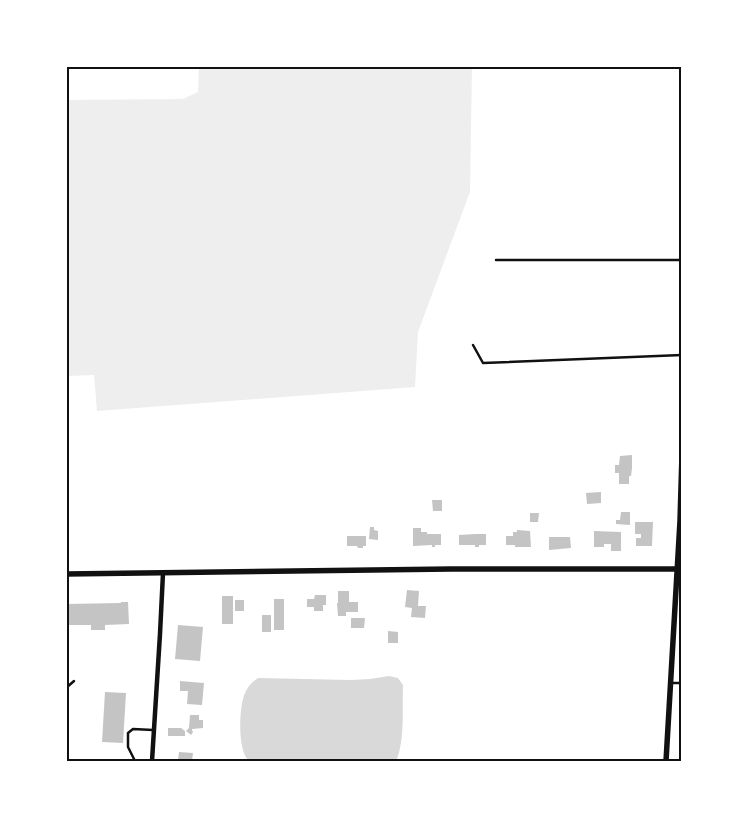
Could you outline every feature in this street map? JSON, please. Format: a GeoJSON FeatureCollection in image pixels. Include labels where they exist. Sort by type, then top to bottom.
{"type":"FeatureCollection","features":[{"type":"Feature","properties":{"kind":"street"},"geometry":{"type":"LineString","coordinates":[[666,761],[679,569],[682,454]]}},
{"type":"Feature","properties":{"kind":"street"},"geometry":{"type":"LineString","coordinates":[[66,574],[452,569],[679,569]]}},
{"type":"Feature","properties":{"kind":"street"},"geometry":{"type":"LineString","coordinates":[[152,761],[163,573]]}},
{"type":"Feature","properties":{"kind":"lane"},"geometry":{"type":"LineString","coordinates":[[496,260],[682,260]]}},
{"type":"Feature","properties":{"kind":"lane"},"geometry":{"type":"LineString","coordinates":[[473,345],[483,363],[682,354]]}},
{"type":"Feature","properties":{"kind":"lane"},"geometry":{"type":"LineString","coordinates":[[66,688],[74,681]]}},
{"type":"Feature","properties":{"kind":"lane"},"geometry":{"type":"LineString","coordinates":[[670,683],[682,683]]}},
{"type":"Feature","properties":{"kind":"lane"},"geometry":{"type":"LineString","coordinates":[[135,761],[128,747],[128,733],[133,729],[153,730]]}},
{"type":"Feature","properties":{"kind":"shaded area"},"geometry":{"type":"Polygon","coordinates":[[[199,66],[472,66],[470,192],[418,332],[415,387],[97,411],[94,375],[66,376],[66,100],[183,99],[198,92],[199,66]]]}},
{"type":"Feature","properties":{"kind":"shaded area"},"geometry":{"type":"Polygon","coordinates":[[[389,676],[398,678],[403,685],[402,732],[397,759],[393,761],[249,761],[245,756],[242,748],[240,728],[241,708],[246,691],[250,684],[258,678],[351,680],[389,676]]]}},
{"type":"Feature","properties":{"kind":"building"},"geometry":{"type":"Polygon","coordinates":[[[632,455],[629,484],[619,484],[619,473],[615,473],[615,465],[619,465],[620,456],[632,455]]]}},
{"type":"Feature","properties":{"kind":"building"},"geometry":{"type":"Polygon","coordinates":[[[601,492],[601,503],[587,504],[586,493],[601,492]]]}},
{"type":"Feature","properties":{"kind":"building"},"geometry":{"type":"Polygon","coordinates":[[[432,500],[442,500],[442,511],[433,511],[432,500]]]}},
{"type":"Feature","properties":{"kind":"building"},"geometry":{"type":"Polygon","coordinates":[[[621,512],[630,512],[630,525],[616,524],[616,520],[620,520],[621,512]]]}},
{"type":"Feature","properties":{"kind":"building"},"geometry":{"type":"Polygon","coordinates":[[[530,513],[539,513],[538,522],[530,522],[530,513]]]}},
{"type":"Feature","properties":{"kind":"building"},"geometry":{"type":"Polygon","coordinates":[[[635,522],[653,522],[652,546],[636,546],[636,538],[641,538],[641,534],[635,534],[635,522]]]}},
{"type":"Feature","properties":{"kind":"building"},"geometry":{"type":"Polygon","coordinates":[[[370,527],[374,527],[374,530],[378,531],[378,540],[369,539],[370,527]]]}},
{"type":"Feature","properties":{"kind":"building"},"geometry":{"type":"Polygon","coordinates":[[[413,528],[421,528],[421,532],[427,532],[427,534],[441,534],[441,545],[435,545],[435,547],[432,547],[432,545],[413,546],[413,528]]]}},
{"type":"Feature","properties":{"kind":"building"},"geometry":{"type":"Polygon","coordinates":[[[517,530],[530,531],[531,547],[506,545],[506,536],[513,536],[513,532],[517,532],[517,530]]]}},
{"type":"Feature","properties":{"kind":"building"},"geometry":{"type":"Polygon","coordinates":[[[594,531],[621,532],[621,551],[611,551],[611,544],[604,544],[604,547],[594,547],[594,531]]]}},
{"type":"Feature","properties":{"kind":"building"},"geometry":{"type":"Polygon","coordinates":[[[486,534],[486,545],[475,547],[475,545],[459,545],[459,535],[486,534]]]}},
{"type":"Feature","properties":{"kind":"building"},"geometry":{"type":"Polygon","coordinates":[[[347,536],[366,536],[366,546],[358,548],[357,546],[347,546],[347,536]]]}},
{"type":"Feature","properties":{"kind":"building"},"geometry":{"type":"Polygon","coordinates":[[[549,537],[570,537],[571,548],[549,550],[549,537]]]}},
{"type":"Feature","properties":{"kind":"building"},"geometry":{"type":"Polygon","coordinates":[[[407,590],[419,591],[418,606],[426,606],[425,618],[411,617],[412,608],[405,607],[407,590]]]}},
{"type":"Feature","properties":{"kind":"building"},"geometry":{"type":"Polygon","coordinates":[[[338,591],[349,591],[349,602],[358,602],[358,612],[346,612],[346,616],[338,616],[338,591]]]}},
{"type":"Feature","properties":{"kind":"building"},"geometry":{"type":"Polygon","coordinates":[[[315,595],[326,595],[326,605],[323,605],[323,611],[314,611],[314,607],[307,607],[307,599],[314,599],[315,595]]]}},
{"type":"Feature","properties":{"kind":"building"},"geometry":{"type":"Polygon","coordinates":[[[222,596],[233,596],[233,624],[222,624],[222,596]]]}},
{"type":"Feature","properties":{"kind":"building"},"geometry":{"type":"Polygon","coordinates":[[[274,599],[284,599],[284,630],[274,630],[274,599]]]}},
{"type":"Feature","properties":{"kind":"building"},"geometry":{"type":"Polygon","coordinates":[[[235,600],[244,600],[244,611],[235,611],[235,600]]]}},
{"type":"Feature","properties":{"kind":"building"},"geometry":{"type":"Polygon","coordinates":[[[128,602],[129,624],[105,625],[105,630],[91,630],[91,625],[66,625],[66,604],[128,602]]]}},
{"type":"Feature","properties":{"kind":"building"},"geometry":{"type":"Polygon","coordinates":[[[262,615],[271,615],[271,632],[262,632],[262,615]]]}},
{"type":"Feature","properties":{"kind":"building"},"geometry":{"type":"Polygon","coordinates":[[[351,618],[365,618],[364,628],[351,628],[351,618]]]}},
{"type":"Feature","properties":{"kind":"building"},"geometry":{"type":"Polygon","coordinates":[[[178,625],[203,627],[200,661],[175,659],[178,625]]]}},
{"type":"Feature","properties":{"kind":"building"},"geometry":{"type":"Polygon","coordinates":[[[388,631],[398,632],[398,643],[388,643],[388,631]]]}},
{"type":"Feature","properties":{"kind":"building"},"geometry":{"type":"Polygon","coordinates":[[[180,681],[204,683],[202,705],[187,704],[188,691],[180,691],[180,681]]]}},
{"type":"Feature","properties":{"kind":"building"},"geometry":{"type":"Polygon","coordinates":[[[105,692],[126,693],[123,743],[102,742],[105,692]]]}},
{"type":"Feature","properties":{"kind":"building"},"geometry":{"type":"Polygon","coordinates":[[[190,715],[199,715],[199,720],[203,720],[203,728],[192,729],[191,735],[186,731],[189,728],[190,715]]]}},
{"type":"Feature","properties":{"kind":"building"},"geometry":{"type":"Polygon","coordinates":[[[168,728],[181,728],[185,731],[185,736],[168,736],[168,728]]]}},
{"type":"Feature","properties":{"kind":"building"},"geometry":{"type":"Polygon","coordinates":[[[179,752],[193,753],[192,761],[178,761],[179,752]]]}}]}
